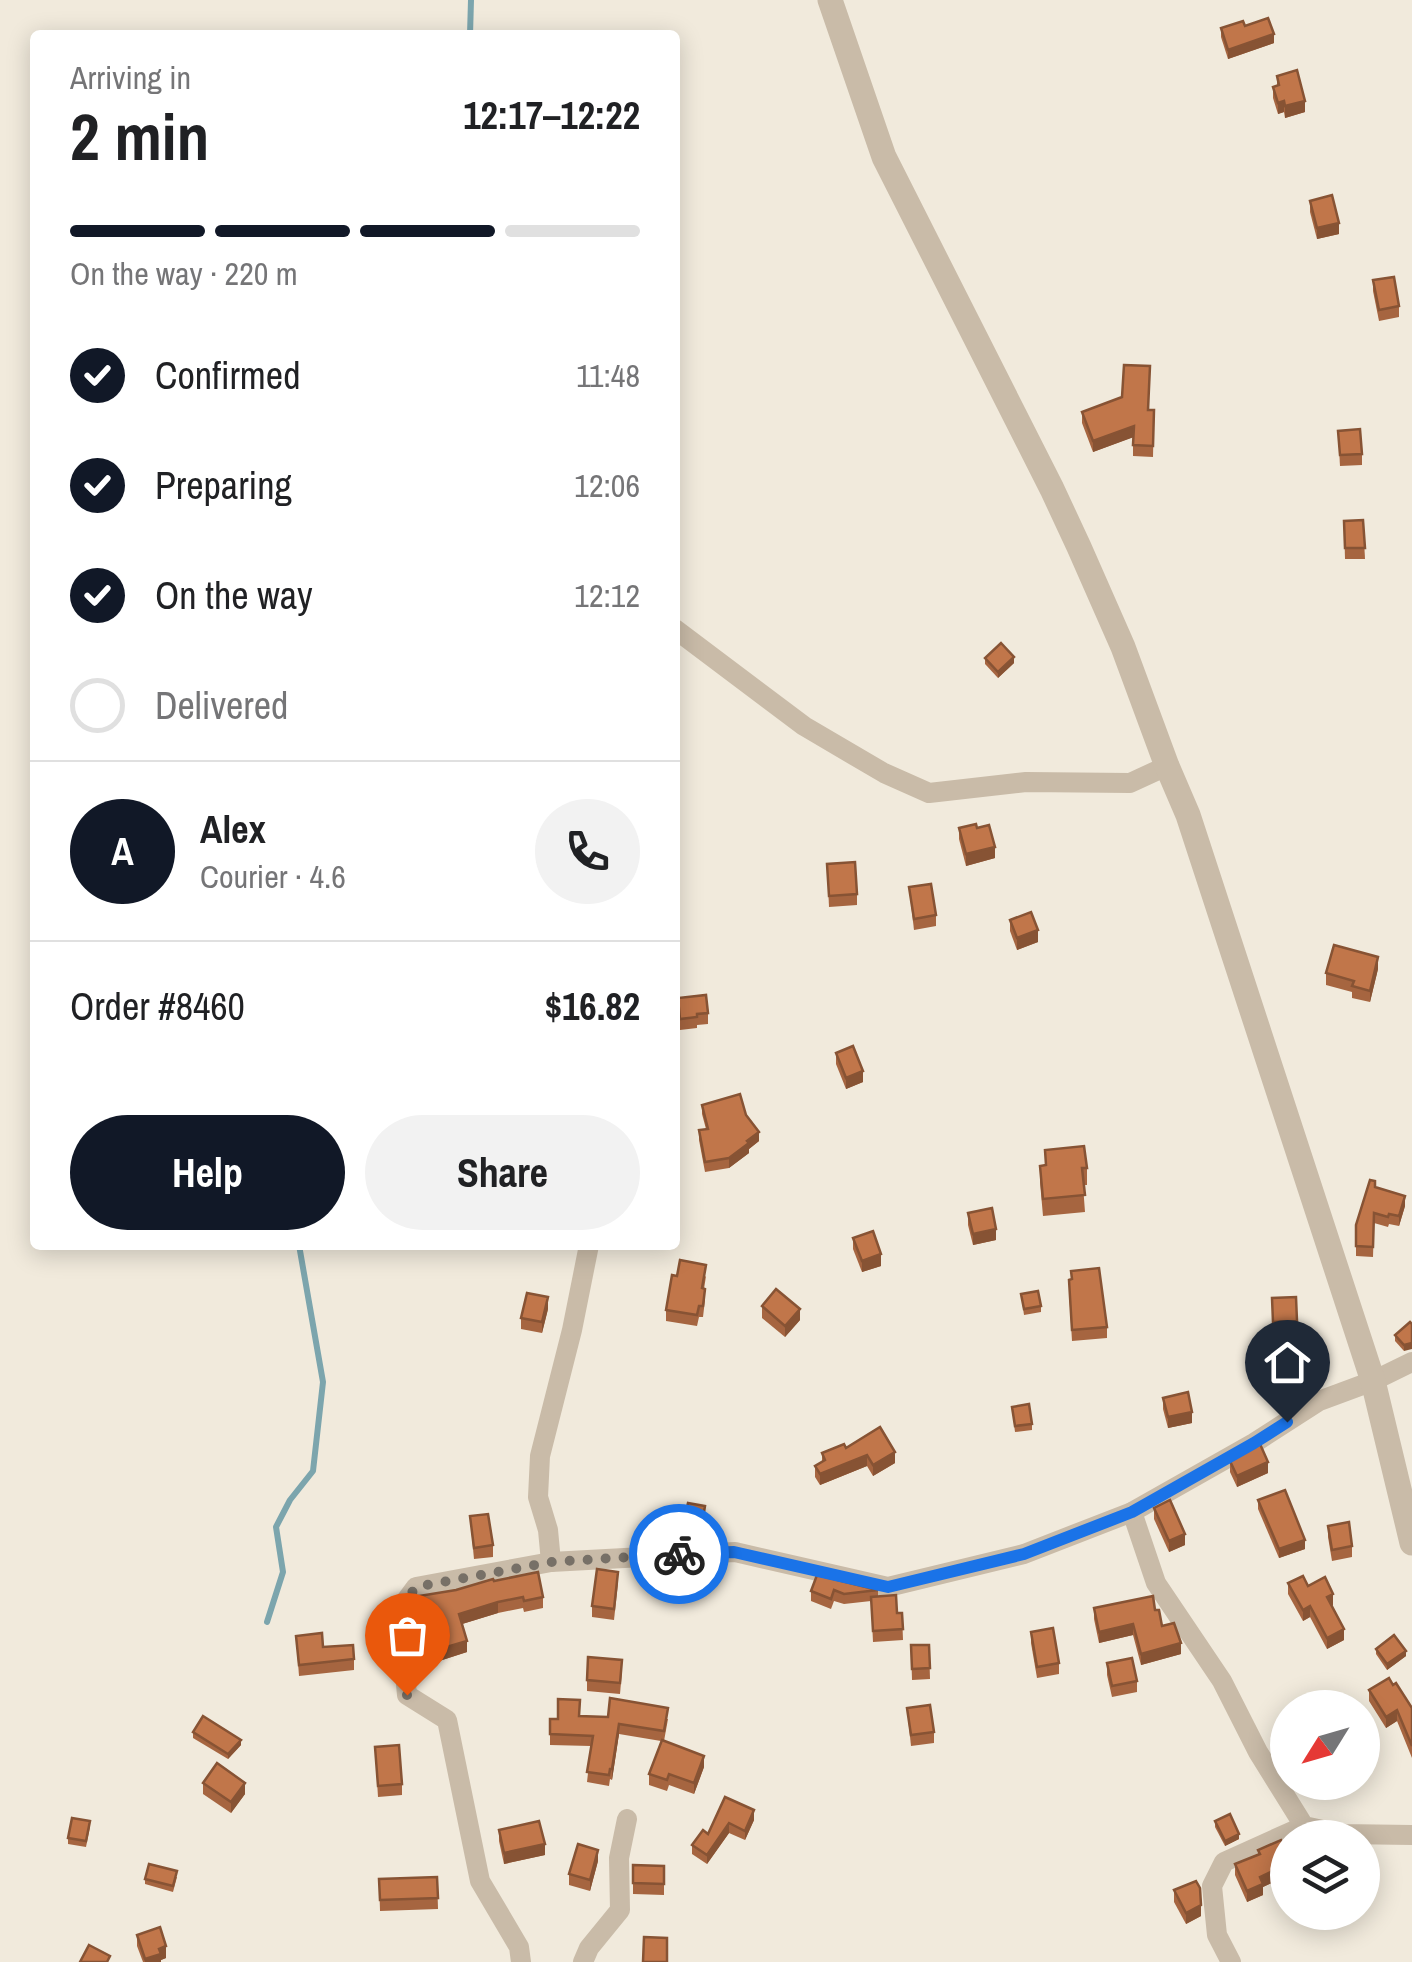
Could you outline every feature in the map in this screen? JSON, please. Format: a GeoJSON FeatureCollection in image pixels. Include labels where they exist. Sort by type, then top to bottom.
{"type":"FeatureCollection","features":[{"type":"Feature","properties":{"kind":"street"},"geometry":{"type":"LineString","coordinates":[[830,0],[884,157],[1052,488],[1123,647],[1188,815],[1373,1381],[1412,1544]]}},
{"type":"Feature","properties":{"kind":"street"},"geometry":{"type":"LineString","coordinates":[[680,633],[804,726],[884,773],[929,793],[1026,782],[1130,783],[1167,766]]}},
{"type":"Feature","properties":{"kind":"street"},"geometry":{"type":"LineString","coordinates":[[551,1562],[548,1530],[538,1497],[540,1456],[588,1250]]}},
{"type":"Feature","properties":{"kind":"street"},"geometry":{"type":"LineString","coordinates":[[521,1962],[519,1947],[480,1881],[446,1720],[407,1695],[399,1610],[416,1587],[551,1562],[734,1552],[888,1587],[1024,1554],[1132,1512],[1319,1401],[1412,1362]]}},
{"type":"Feature","properties":{"kind":"street"},"geometry":{"type":"LineString","coordinates":[[1132,1512],[1156,1583],[1222,1681],[1258,1752],[1300,1820]]}},
{"type":"Feature","properties":{"kind":"street"},"geometry":{"type":"LineString","coordinates":[[583,1962],[589,1948],[620,1910],[619,1858],[627,1818]]}},
{"type":"Feature","properties":{"kind":"street"},"geometry":{"type":"LineString","coordinates":[[1380,1835],[1412,1835]]}},
{"type":"Feature","properties":{"kind":"street"},"geometry":{"type":"LineString","coordinates":[[1231,1962],[1216,1936],[1212,1886],[1224,1862],[1270,1841]]}},
{"type":"Feature","properties":{"kind":"building"},"geometry":{"type":"Polygon","coordinates":[[[1268,18],[1274,34],[1228,50],[1221,28],[1243,21],[1245,26],[1268,18]]]}},
{"type":"Feature","properties":{"kind":"building"},"geometry":{"type":"Polygon","coordinates":[[[1297,70],[1305,101],[1285,106],[1284,101],[1278,103],[1273,87],[1279,85],[1277,76],[1297,70]]]}},
{"type":"Feature","properties":{"kind":"building"},"geometry":{"type":"Polygon","coordinates":[[[1332,195],[1339,223],[1317,228],[1310,201],[1332,195]]]}},
{"type":"Feature","properties":{"kind":"building"},"geometry":{"type":"Polygon","coordinates":[[[1394,277],[1399,306],[1379,310],[1373,280],[1394,277]]]}},
{"type":"Feature","properties":{"kind":"building"},"geometry":{"type":"Polygon","coordinates":[[[1124,365],[1150,366],[1148,410],[1154,410],[1153,446],[1133,445],[1134,426],[1093,441],[1082,412],[1122,397],[1124,365]]]}},
{"type":"Feature","properties":{"kind":"building"},"geometry":{"type":"Polygon","coordinates":[[[1360,429],[1362,454],[1340,455],[1338,431],[1360,429]]]}},
{"type":"Feature","properties":{"kind":"building"},"geometry":{"type":"Polygon","coordinates":[[[1363,520],[1365,548],[1345,548],[1344,521],[1363,520]]]}},
{"type":"Feature","properties":{"kind":"building"},"geometry":{"type":"Polygon","coordinates":[[[1001,643],[1014,657],[998,672],[985,658],[1001,643]]]}},
{"type":"Feature","properties":{"kind":"building"},"geometry":{"type":"Polygon","coordinates":[[[976,824],[977,828],[989,825],[995,847],[966,854],[959,828],[976,824]]]}},
{"type":"Feature","properties":{"kind":"building"},"geometry":{"type":"Polygon","coordinates":[[[855,862],[857,894],[829,896],[827,864],[855,862]]]}},
{"type":"Feature","properties":{"kind":"building"},"geometry":{"type":"Polygon","coordinates":[[[931,884],[936,915],[914,919],[909,887],[931,884]]]}},
{"type":"Feature","properties":{"kind":"building"},"geometry":{"type":"Polygon","coordinates":[[[1031,912],[1038,930],[1017,938],[1010,920],[1031,912]]]}},
{"type":"Feature","properties":{"kind":"building"},"geometry":{"type":"Polygon","coordinates":[[[1334,945],[1378,957],[1370,991],[1352,986],[1354,981],[1326,973],[1334,945]]]}},
{"type":"Feature","properties":{"kind":"building"},"geometry":{"type":"Polygon","coordinates":[[[706,995],[708,1013],[680,1019],[680,998],[706,995]]]}},
{"type":"Feature","properties":{"kind":"building"},"geometry":{"type":"Polygon","coordinates":[[[853,1046],[863,1071],[846,1078],[836,1053],[853,1046]]]}},
{"type":"Feature","properties":{"kind":"building"},"geometry":{"type":"Polygon","coordinates":[[[740,1094],[746,1115],[759,1132],[729,1158],[705,1162],[699,1130],[708,1129],[702,1105],[740,1094]]]}},
{"type":"Feature","properties":{"kind":"building"},"geometry":{"type":"Polygon","coordinates":[[[1084,1146],[1085,1195],[1043,1199],[1040,1166],[1046,1165],[1045,1150],[1084,1146]]]}},
{"type":"Feature","properties":{"kind":"building"},"geometry":{"type":"Polygon","coordinates":[[[1370,1180],[1375,1181],[1375,1187],[1405,1196],[1399,1216],[1374,1213],[1373,1247],[1356,1246],[1356,1225],[1370,1180]]]}},
{"type":"Feature","properties":{"kind":"building"},"geometry":{"type":"Polygon","coordinates":[[[992,1208],[996,1229],[973,1234],[968,1213],[992,1208]]]}},
{"type":"Feature","properties":{"kind":"building"},"geometry":{"type":"Polygon","coordinates":[[[873,1231],[881,1254],[862,1261],[853,1238],[873,1231]]]}},
{"type":"Feature","properties":{"kind":"building"},"geometry":{"type":"Polygon","coordinates":[[[680,1260],[706,1265],[703,1306],[699,1306],[697,1315],[666,1310],[672,1275],[677,1276],[680,1260]]]}},
{"type":"Feature","properties":{"kind":"building"},"geometry":{"type":"Polygon","coordinates":[[[1099,1268],[1107,1327],[1072,1330],[1071,1271],[1099,1268]]]}},
{"type":"Feature","properties":{"kind":"building"},"geometry":{"type":"Polygon","coordinates":[[[776,1289],[800,1309],[785,1326],[762,1306],[776,1289]]]}},
{"type":"Feature","properties":{"kind":"building"},"geometry":{"type":"Polygon","coordinates":[[[1038,1291],[1041,1306],[1024,1309],[1021,1294],[1038,1291]]]}},
{"type":"Feature","properties":{"kind":"building"},"geometry":{"type":"Polygon","coordinates":[[[527,1293],[548,1297],[542,1322],[521,1318],[527,1293]]]}},
{"type":"Feature","properties":{"kind":"building"},"geometry":{"type":"Polygon","coordinates":[[[1296,1297],[1297,1321],[1273,1322],[1272,1298],[1296,1297]]]}},
{"type":"Feature","properties":{"kind":"building"},"geometry":{"type":"Polygon","coordinates":[[[1410,1322],[1412,1343],[1404,1345],[1395,1335],[1410,1322]]]}},
{"type":"Feature","properties":{"kind":"building"},"geometry":{"type":"Polygon","coordinates":[[[1188,1392],[1192,1412],[1168,1417],[1163,1398],[1188,1392]]]}},
{"type":"Feature","properties":{"kind":"building"},"geometry":{"type":"Polygon","coordinates":[[[1029,1404],[1032,1424],[1015,1426],[1012,1407],[1029,1404]]]}},
{"type":"Feature","properties":{"kind":"building"},"geometry":{"type":"Polygon","coordinates":[[[880,1427],[895,1452],[873,1465],[867,1455],[820,1474],[815,1466],[825,1460],[822,1453],[844,1444],[846,1448],[880,1427]]]}},
{"type":"Feature","properties":{"kind":"building"},"geometry":{"type":"Polygon","coordinates":[[[1260,1444],[1268,1462],[1237,1476],[1230,1461],[1260,1444]]]}},
{"type":"Feature","properties":{"kind":"building"},"geometry":{"type":"Polygon","coordinates":[[[1285,1490],[1305,1540],[1279,1549],[1258,1500],[1285,1490]]]}},
{"type":"Feature","properties":{"kind":"building"},"geometry":{"type":"Polygon","coordinates":[[[1170,1500],[1185,1534],[1169,1541],[1154,1508],[1170,1500]]]}},
{"type":"Feature","properties":{"kind":"building"},"geometry":{"type":"Polygon","coordinates":[[[688,1503],[705,1506],[702,1524],[684,1521],[688,1503]]]}},
{"type":"Feature","properties":{"kind":"building"},"geometry":{"type":"Polygon","coordinates":[[[488,1514],[493,1545],[474,1548],[470,1516],[488,1514]]]}},
{"type":"Feature","properties":{"kind":"building"},"geometry":{"type":"Polygon","coordinates":[[[1349,1522],[1352,1546],[1332,1550],[1328,1526],[1349,1522]]]}},
{"type":"Feature","properties":{"kind":"building"},"geometry":{"type":"Polygon","coordinates":[[[597,1569],[618,1572],[614,1609],[592,1606],[597,1569]]]}},
{"type":"Feature","properties":{"kind":"building"},"geometry":{"type":"Polygon","coordinates":[[[538,1572],[543,1597],[498,1602],[459,1614],[467,1641],[433,1651],[422,1625],[419,1596],[538,1572]]]}},
{"type":"Feature","properties":{"kind":"building"},"geometry":{"type":"Polygon","coordinates":[[[817,1575],[878,1590],[844,1594],[834,1590],[831,1599],[811,1591],[817,1575]]]}},
{"type":"Feature","properties":{"kind":"building"},"geometry":{"type":"Polygon","coordinates":[[[1303,1576],[1308,1586],[1325,1577],[1333,1594],[1327,1597],[1344,1629],[1327,1638],[1310,1606],[1303,1610],[1288,1583],[1303,1576]]]}},
{"type":"Feature","properties":{"kind":"building"},"geometry":{"type":"Polygon","coordinates":[[[896,1595],[903,1629],[873,1631],[871,1597],[896,1595]]]}},
{"type":"Feature","properties":{"kind":"building"},"geometry":{"type":"Polygon","coordinates":[[[1153,1596],[1162,1626],[1174,1623],[1181,1643],[1141,1654],[1133,1624],[1099,1632],[1094,1608],[1153,1596]]]}},
{"type":"Feature","properties":{"kind":"building"},"geometry":{"type":"Polygon","coordinates":[[[1053,1628],[1059,1663],[1037,1667],[1031,1632],[1053,1628]]]}},
{"type":"Feature","properties":{"kind":"building"},"geometry":{"type":"Polygon","coordinates":[[[322,1633],[323,1647],[353,1645],[354,1659],[299,1665],[296,1636],[322,1633]]]}},
{"type":"Feature","properties":{"kind":"building"},"geometry":{"type":"Polygon","coordinates":[[[1394,1635],[1406,1651],[1387,1664],[1376,1649],[1394,1635]]]}},
{"type":"Feature","properties":{"kind":"building"},"geometry":{"type":"Polygon","coordinates":[[[911,1645],[929,1645],[930,1668],[912,1669],[911,1645]]]}},
{"type":"Feature","properties":{"kind":"building"},"geometry":{"type":"Polygon","coordinates":[[[588,1657],[622,1660],[620,1683],[587,1680],[588,1657]]]}},
{"type":"Feature","properties":{"kind":"building"},"geometry":{"type":"Polygon","coordinates":[[[1132,1658],[1137,1681],[1112,1686],[1107,1663],[1132,1658]]]}},
{"type":"Feature","properties":{"kind":"building"},"geometry":{"type":"Polygon","coordinates":[[[1389,1678],[1393,1685],[1396,1683],[1412,1708],[1412,1746],[1397,1710],[1386,1717],[1380,1707],[1380,1690],[1369,1690],[1389,1678]]]}},
{"type":"Feature","properties":{"kind":"building"},"geometry":{"type":"Polygon","coordinates":[[[610,1698],[668,1708],[664,1731],[619,1724],[609,1775],[587,1772],[593,1736],[550,1734],[550,1719],[558,1719],[558,1699],[580,1700],[579,1716],[608,1717],[610,1698]]]}},
{"type":"Feature","properties":{"kind":"building"},"geometry":{"type":"Polygon","coordinates":[[[930,1705],[934,1732],[911,1735],[907,1708],[930,1705]]]}},
{"type":"Feature","properties":{"kind":"building"},"geometry":{"type":"Polygon","coordinates":[[[203,1716],[241,1740],[228,1754],[193,1732],[203,1716]]]}},
{"type":"Feature","properties":{"kind":"building"},"geometry":{"type":"Polygon","coordinates":[[[662,1740],[704,1756],[694,1783],[669,1774],[667,1780],[649,1774],[662,1740]]]}},
{"type":"Feature","properties":{"kind":"building"},"geometry":{"type":"Polygon","coordinates":[[[399,1745],[402,1784],[378,1786],[375,1747],[399,1745]]]}},
{"type":"Feature","properties":{"kind":"building"},"geometry":{"type":"Polygon","coordinates":[[[217,1763],[245,1783],[231,1802],[203,1783],[217,1763]]]}},
{"type":"Feature","properties":{"kind":"building"},"geometry":{"type":"Polygon","coordinates":[[[725,1797],[754,1810],[745,1831],[729,1823],[707,1855],[692,1845],[703,1830],[708,1834],[725,1797]]]}},
{"type":"Feature","properties":{"kind":"building"},"geometry":{"type":"Polygon","coordinates":[[[1230,1814],[1239,1834],[1225,1841],[1215,1821],[1230,1814]]]}},
{"type":"Feature","properties":{"kind":"building"},"geometry":{"type":"Polygon","coordinates":[[[72,1818],[90,1821],[86,1841],[68,1838],[72,1818]]]}},
{"type":"Feature","properties":{"kind":"building"},"geometry":{"type":"Polygon","coordinates":[[[539,1821],[545,1844],[504,1853],[499,1830],[539,1821]]]}},
{"type":"Feature","properties":{"kind":"building"},"geometry":{"type":"Polygon","coordinates":[[[578,1844],[598,1850],[590,1880],[569,1874],[578,1844]]]}},
{"type":"Feature","properties":{"kind":"building"},"geometry":{"type":"Polygon","coordinates":[[[1270,1845],[1270,1872],[1260,1877],[1263,1884],[1247,1891],[1235,1864],[1260,1854],[1258,1850],[1270,1845]]]}},
{"type":"Feature","properties":{"kind":"building"},"geometry":{"type":"Polygon","coordinates":[[[149,1864],[177,1871],[173,1886],[145,1879],[149,1864]]]}},
{"type":"Feature","properties":{"kind":"building"},"geometry":{"type":"Polygon","coordinates":[[[633,1865],[664,1866],[664,1884],[633,1883],[633,1865]]]}},
{"type":"Feature","properties":{"kind":"building"},"geometry":{"type":"Polygon","coordinates":[[[437,1877],[438,1898],[380,1900],[379,1879],[437,1877]]]}},
{"type":"Feature","properties":{"kind":"building"},"geometry":{"type":"Polygon","coordinates":[[[1196,1881],[1201,1905],[1186,1913],[1174,1890],[1196,1881]]]}},
{"type":"Feature","properties":{"kind":"building"},"geometry":{"type":"Polygon","coordinates":[[[160,1927],[166,1946],[159,1949],[161,1954],[145,1959],[137,1935],[160,1927]]]}},
{"type":"Feature","properties":{"kind":"building"},"geometry":{"type":"Polygon","coordinates":[[[644,1937],[667,1938],[667,1962],[643,1962],[644,1937]]]}},
{"type":"Feature","properties":{"kind":"building"},"geometry":{"type":"Polygon","coordinates":[[[89,1945],[110,1956],[107,1962],[80,1962],[89,1945]]]}},
{"type":"Feature","properties":{"kind":"waterway"},"geometry":{"type":"LineString","coordinates":[[470,30],[471,0]]}},
{"type":"Feature","properties":{"kind":"waterway"},"geometry":{"type":"LineString","coordinates":[[267,1622],[283,1572],[276,1527],[290,1500],[313,1471],[323,1382],[300,1250]]}},
{"type":"Feature","properties":{"kind":"way so far"},"geometry":{"type":"LineString","coordinates":[[407,1695],[399,1610],[416,1587],[551,1562],[679,1554]]}},
{"type":"Feature","properties":{"kind":"route"},"geometry":{"type":"LineString","coordinates":[[679,1554],[734,1552],[888,1587],[1024,1554],[1132,1512],[1287,1422]]}}]}
